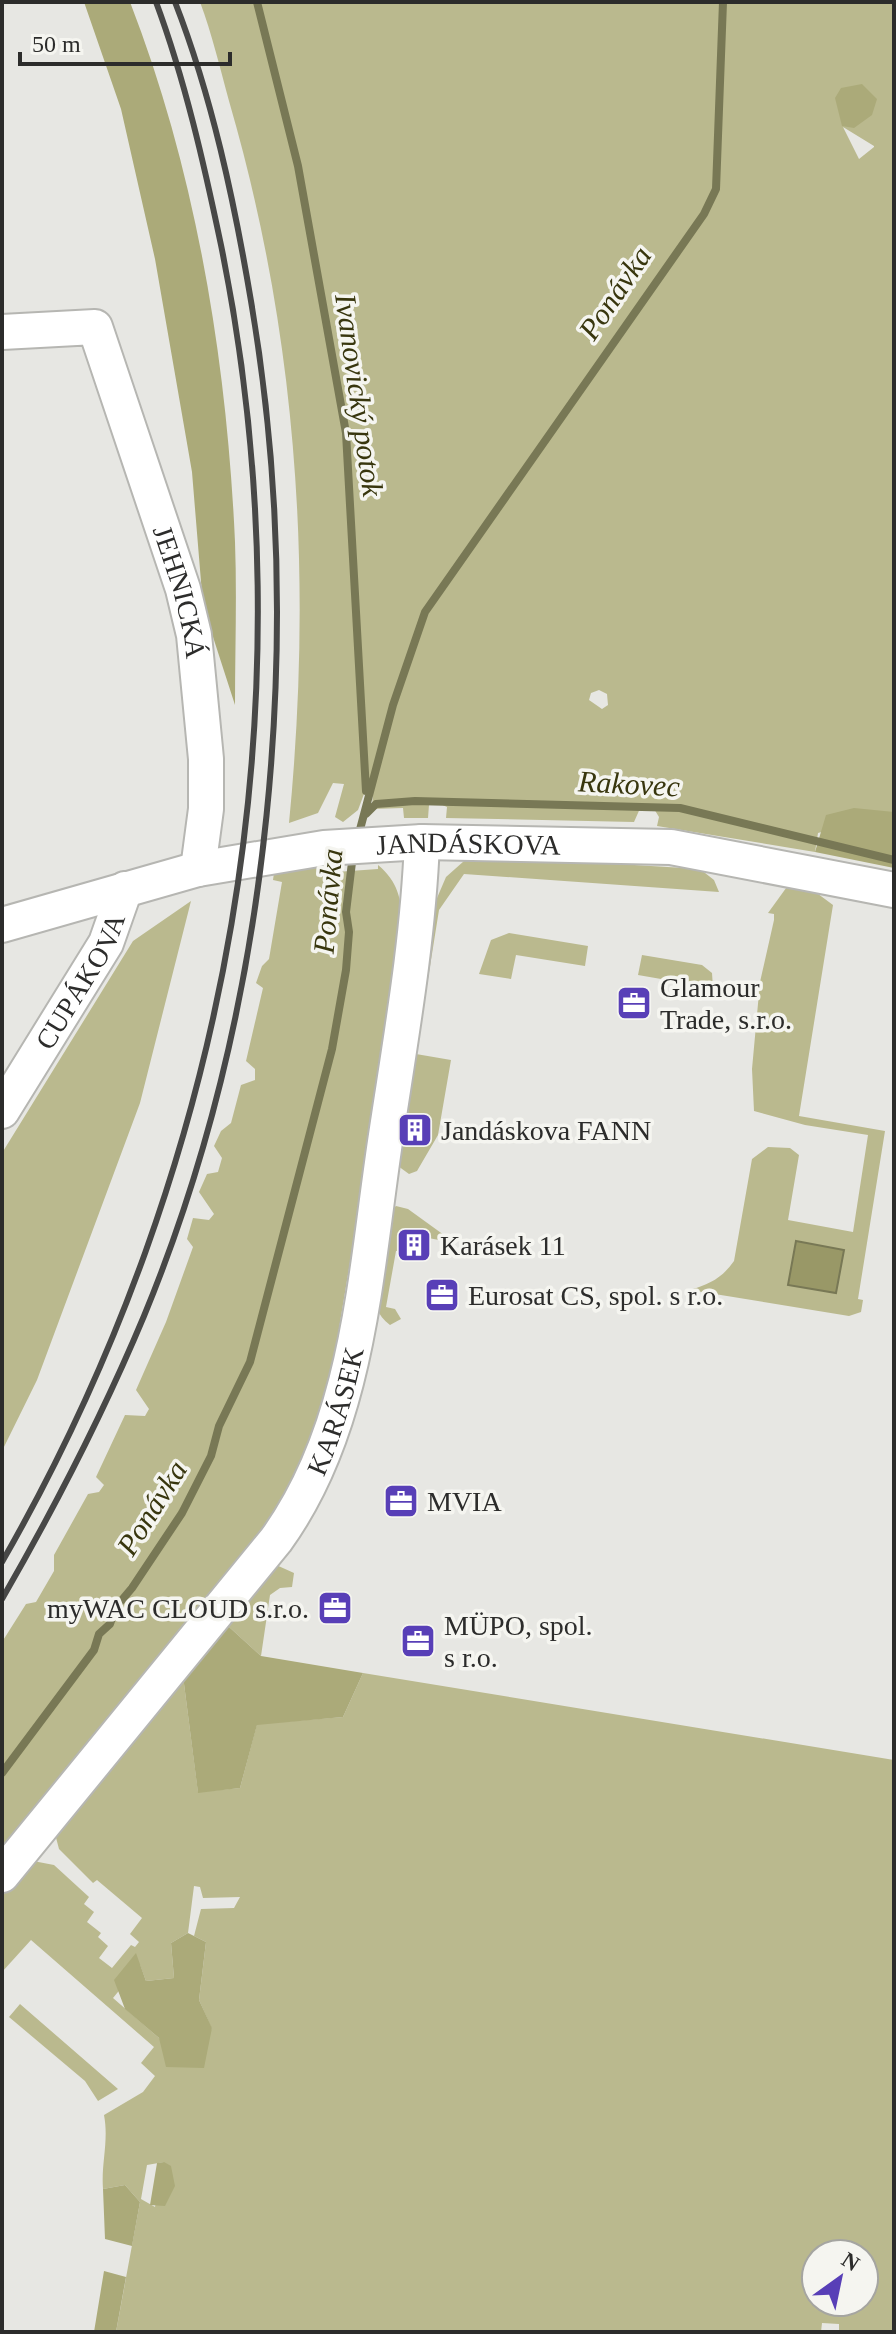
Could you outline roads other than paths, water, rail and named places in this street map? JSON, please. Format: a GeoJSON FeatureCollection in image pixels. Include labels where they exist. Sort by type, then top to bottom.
{"type":"FeatureCollection","features":[{"type":"Feature","properties":{"kind":"street","name":"JEHNICKÁ"},"geometry":{"type":"LineString","coordinates":[[2,332],[95,327],[183,589],[194,635],[206,759],[206,809],[198,869]]}},
{"type":"Feature","properties":{"kind":"street","name":"JANDÁSKOVA"},"geometry":{"type":"LineString","coordinates":[[2,925],[198,869],[333,847],[422,842],[671,847],[894,890]]}},
{"type":"Feature","properties":{"kind":"street","name":"KARÁSEK"},"geometry":{"type":"LineString","coordinates":[[2,1875],[276,1540],[299,1506],[337,1421],[361,1301],[410,973],[422,842]]}},
{"type":"Feature","properties":{"kind":"street","name":"CUPÁKOVA"},"geometry":{"type":"LineString","coordinates":[[2,1111],[106,943],[125,889]]}},
{"type":"Feature","properties":{"kind":"waterway","name":"Ivanovický potok"},"geometry":{"type":"LineString","coordinates":[[257,2],[298,166],[346,433],[366,791]]}},
{"type":"Feature","properties":{"kind":"waterway","name":"Ponávka"},"geometry":{"type":"LineString","coordinates":[[358,837],[393,705],[425,612],[704,214],[716,189],[723,2]]}},
{"type":"Feature","properties":{"kind":"waterway","name":"Rakovec"},"geometry":{"type":"LineString","coordinates":[[366,814],[376,804],[415,801],[680,808],[894,860]]}},
{"type":"Feature","properties":{"kind":"waterway","name":"Ponávka"},"geometry":{"type":"LineString","coordinates":[[2,1773],[94,1650],[99,1634],[110,1624],[116,1607],[182,1513],[211,1456],[219,1426],[250,1362],[332,1049],[346,970],[349,932],[346,912],[353,854]]}},
{"type":"Feature","properties":{"kind":"railway"},"geometry":{"type":"LineString","coordinates":[[2,1562],[81,1410],[145,1252],[196,1090],[232,924],[252,755],[258,585],[247,415],[221,245],[208,184],[185,92],[156,2]]}},
{"type":"Feature","properties":{"kind":"railway"},"geometry":{"type":"LineString","coordinates":[[2,1599],[112,1389],[144,1316],[188,1197],[223,1073],[249,945],[266,816],[276,685],[276,555],[268,426],[251,301],[229,187],[211,112],[175,2]]}},
{"type":"Feature","properties":{"kind":"place","name":"Glamour Trade, s.r.o."},"geometry":{"type":"Point","coordinates":[634,1003]}},
{"type":"Feature","properties":{"kind":"place","name":"Jandáskova FANN"},"geometry":{"type":"Point","coordinates":[415,1130]}},
{"type":"Feature","properties":{"kind":"place","name":"Karásek 11"},"geometry":{"type":"Point","coordinates":[414,1245]}},
{"type":"Feature","properties":{"kind":"place","name":"Eurosat CS, spol. s r.o."},"geometry":{"type":"Point","coordinates":[442,1295]}},
{"type":"Feature","properties":{"kind":"place","name":"MVIA"},"geometry":{"type":"Point","coordinates":[401,1501]}},
{"type":"Feature","properties":{"kind":"place","name":"myWAC CLOUD s.r.o."},"geometry":{"type":"Point","coordinates":[335,1608]}},
{"type":"Feature","properties":{"kind":"place","name":"MÜPO, spol. s r.o."},"geometry":{"type":"Point","coordinates":[418,1641]}}]}
